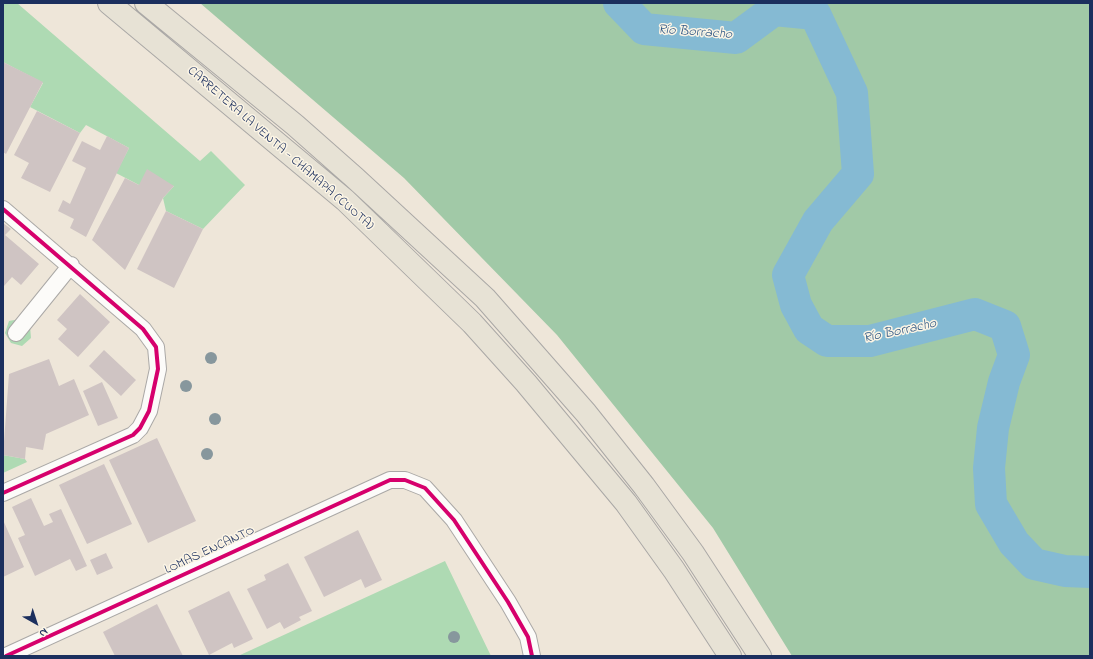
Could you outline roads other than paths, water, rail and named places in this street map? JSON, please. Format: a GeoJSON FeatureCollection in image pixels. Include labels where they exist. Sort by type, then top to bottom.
{"type":"FeatureCollection","features":[{"type":"Feature","properties":{"kind":"highway","name":"CARRETERA LA VENTA - CHAMAPA (CUOTA)"},"geometry":{"type":"LineString","coordinates":[[109,3],[345,200],[472,323],[526,383],[626,503],[674,570],[730,656]]}},
{"type":"Feature","properties":{"kind":"highway","name":"CARRETERA LA VENTA - CHAMAPA (CUOTA)"},"geometry":{"type":"LineString","coordinates":[[146,3],[302,131],[361,183],[485,298],[586,413],[644,486],[693,553],[760,656]]}},
{"type":"Feature","properties":{"kind":"street"},"geometry":{"type":"LineString","coordinates":[[3,209],[70,265],[143,330],[156,347],[158,369],[149,410],[140,428],[123,441],[3,493]]}},
{"type":"Feature","properties":{"kind":"street"},"geometry":{"type":"LineString","coordinates":[[16,333],[70,265]]}},
{"type":"Feature","properties":{"kind":"street","name":"LOMAS ENCANTO"},"geometry":{"type":"LineString","coordinates":[[6,656],[390,480],[405,480],[425,488],[454,520],[495,581],[528,637],[532,656]]}},
{"type":"Feature","properties":{"kind":"waterway","name":"Río Borracho"},"geometry":{"type":"LineString","coordinates":[[619,3],[644,29],[736,38],[774,10],[815,14],[852,93],[858,174],[818,221],[788,275],[796,305],[809,329],[827,341],[870,341],[975,314],[1005,326],[1014,355],[1004,382],[993,428],[989,468],[991,504],[1014,543],[1034,564],[1065,571],[1090,572]]}}]}
